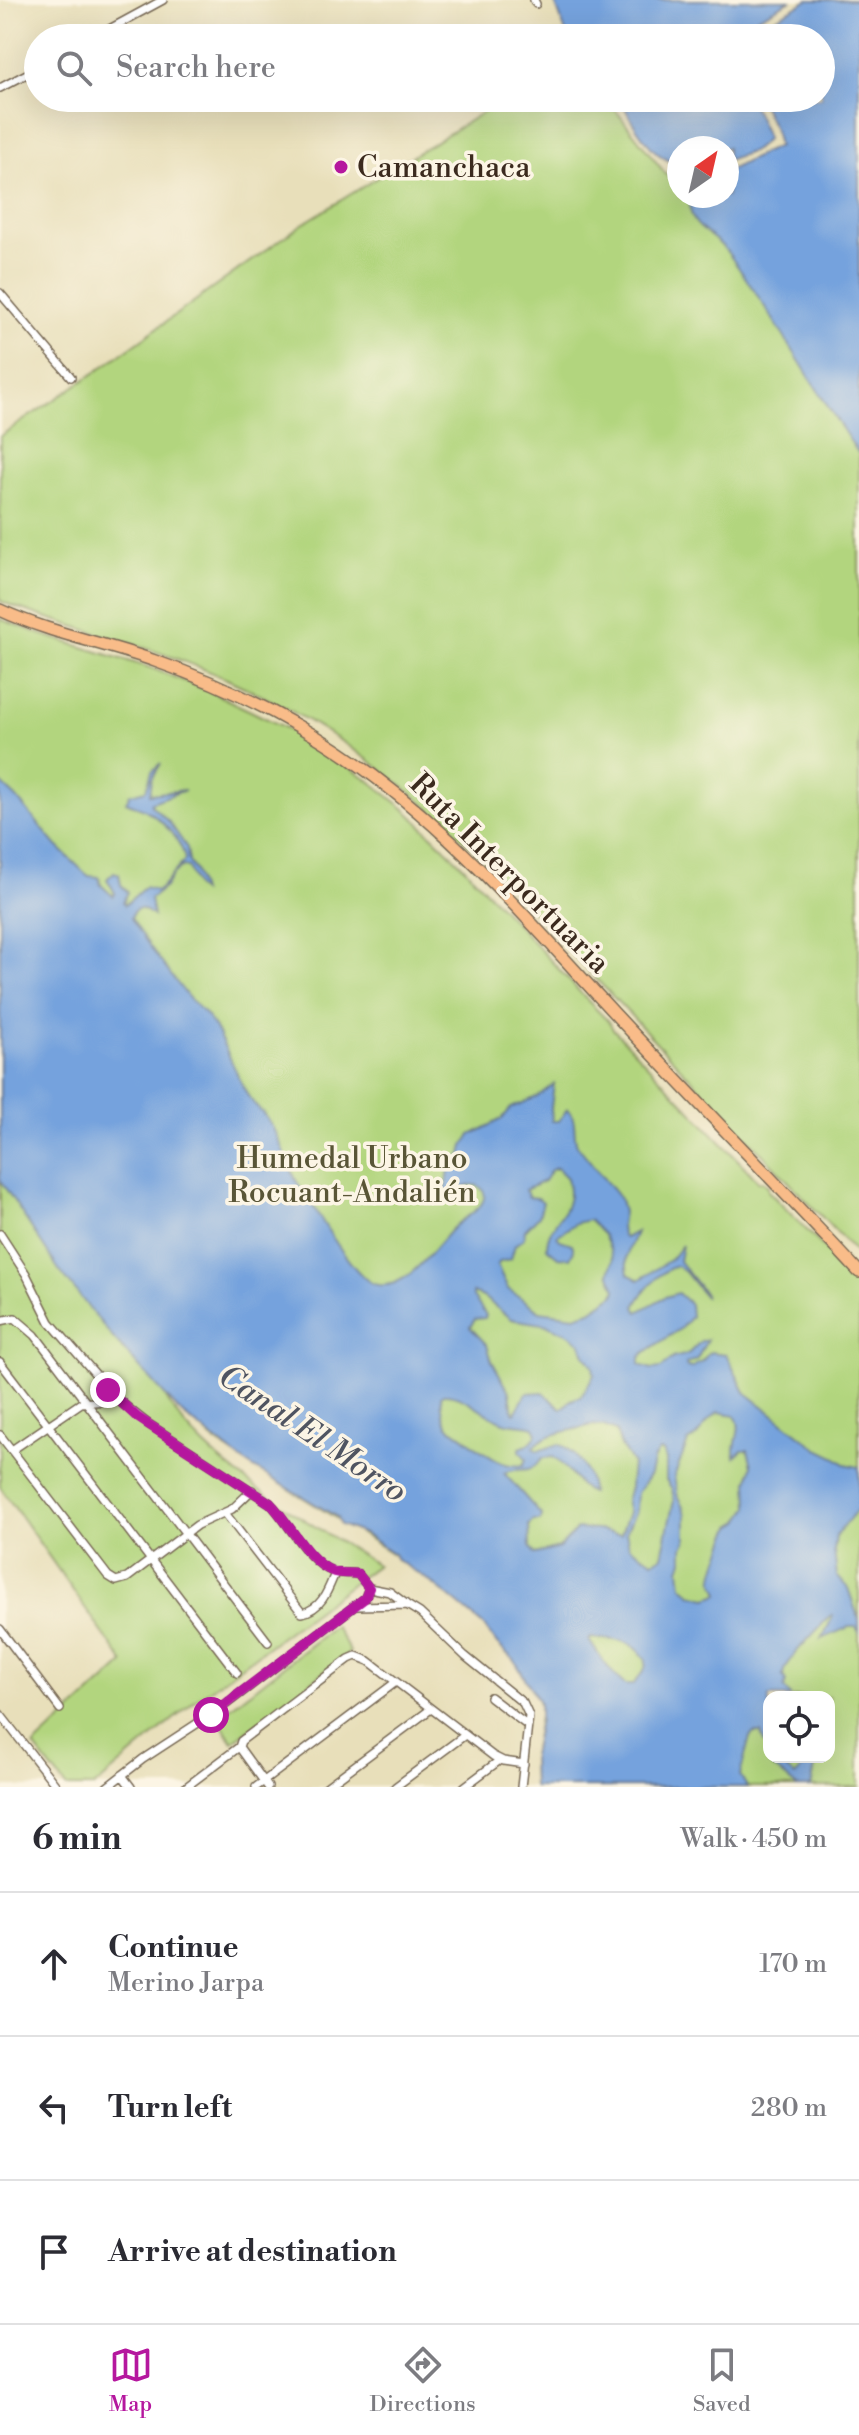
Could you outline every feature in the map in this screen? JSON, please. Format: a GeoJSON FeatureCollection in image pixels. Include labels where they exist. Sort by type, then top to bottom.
{"type":"FeatureCollection","features":[{"type":"Feature","properties":{"kind":"highway","name":"Ruta Interportuaria"},"geometry":{"type":"LineString","coordinates":[[0,610],[37,625],[155,661],[222,687],[310,732],[385,783],[475,864],[859,1272]]}},
{"type":"Feature","properties":{"kind":"street"},"geometry":{"type":"LineString","coordinates":[[119,24],[163,0]]}},
{"type":"Feature","properties":{"kind":"street"},"geometry":{"type":"LineString","coordinates":[[0,88],[24,75]]}},
{"type":"Feature","properties":{"kind":"street"},"geometry":{"type":"LineString","coordinates":[[0,293],[71,377]]}},
{"type":"Feature","properties":{"kind":"street"},"geometry":{"type":"LineString","coordinates":[[0,1234],[26,1274],[50,1322],[118,1400],[147,1423],[252,1490],[277,1510],[326,1569],[335,1573],[358,1574],[369,1588],[390,1592],[420,1613],[465,1656],[520,1700],[529,1716],[521,1787]]}},
{"type":"Feature","properties":{"kind":"street"},"geometry":{"type":"LineString","coordinates":[[0,1321],[15,1318],[28,1327],[268,1642]]}},
{"type":"Feature","properties":{"kind":"street"},"geometry":{"type":"LineString","coordinates":[[0,1362],[237,1673]]}},
{"type":"Feature","properties":{"kind":"street"},"geometry":{"type":"LineString","coordinates":[[12,1450],[85,1402],[118,1400]]}},
{"type":"Feature","properties":{"kind":"street"},"geometry":{"type":"LineString","coordinates":[[0,1435],[110,1579],[123,1580],[203,1522],[238,1505],[252,1490]]}},
{"type":"Feature","properties":{"kind":"street"},"geometry":{"type":"LineString","coordinates":[[225,1513],[302,1613],[319,1604],[327,1594],[335,1573]]}},
{"type":"Feature","properties":{"kind":"street"},"geometry":{"type":"LineString","coordinates":[[107,1787],[224,1706],[365,1598],[369,1588]]}},
{"type":"Feature","properties":{"kind":"street"},"geometry":{"type":"LineString","coordinates":[[355,1606],[407,1605]]}},
{"type":"Feature","properties":{"kind":"street"},"geometry":{"type":"LineString","coordinates":[[0,1629],[60,1709]]}},
{"type":"Feature","properties":{"kind":"street"},"geometry":{"type":"LineString","coordinates":[[186,1787],[349,1659],[360,1656],[500,1760],[524,1764]]}},
{"type":"Feature","properties":{"kind":"street"},"geometry":{"type":"LineString","coordinates":[[256,1787],[266,1784],[396,1682]]}},
{"type":"Feature","properties":{"kind":"street"},"geometry":{"type":"LineString","coordinates":[[490,1697],[528,1726]]}},
{"type":"Feature","properties":{"kind":"street"},"geometry":{"type":"LineString","coordinates":[[326,1787],[431,1709]]}},
{"type":"Feature","properties":{"kind":"street"},"geometry":{"type":"LineString","coordinates":[[0,1714],[57,1787]]}},
{"type":"Feature","properties":{"kind":"street"},"geometry":{"type":"LineString","coordinates":[[395,1787],[465,1735]]}},
{"type":"Feature","properties":{"kind":"street"},"geometry":{"type":"LineString","coordinates":[[239,1747],[266,1784]]}},
{"type":"Feature","properties":{"kind":"street"},"geometry":{"type":"LineString","coordinates":[[464,1787],[500,1760]]}},
{"type":"Feature","properties":{"kind":"street"},"geometry":{"type":"LineString","coordinates":[[122,1775],[131,1787]]}},
{"type":"Feature","properties":{"kind":"green space"},"geometry":{"type":"Polygon","coordinates":[[[483,112],[617,112],[667,176],[667,208],[739,207],[859,316],[859,1256],[472,848],[370,761],[297,714],[218,675],[153,650],[0,601],[0,436],[93,374],[301,225],[483,112]]]}},
{"type":"Feature","properties":{"kind":"green space","name":"Humedal Urbano Rocuant-Andalién"},"geometry":{"type":"Polygon","coordinates":[[[0,619],[151,668],[209,691],[286,728],[366,778],[407,811],[460,863],[612,1028],[859,1283],[859,1787],[533,1787],[532,1756],[540,1711],[537,1695],[546,1703],[513,1655],[474,1613],[404,1561],[218,1444],[165,1396],[204,1445],[231,1468],[290,1511],[377,1565],[196,1700],[94,1787],[66,1787],[34,1746],[124,1663],[0,1487],[0,619]]]}},
{"type":"Feature","properties":{"kind":"green space"},"geometry":{"type":"Polygon","coordinates":[[[335,1626],[350,1652],[233,1742],[217,1718],[335,1626]]]}},
{"type":"Feature","properties":{"kind":"water"},"geometry":{"type":"Polygon","coordinates":[[[554,0],[791,0],[746,24],[563,24],[554,0]]]}},
{"type":"Feature","properties":{"kind":"water"},"geometry":{"type":"Polygon","coordinates":[[[808,0],[859,0],[859,454],[745,277],[721,245],[696,223],[690,208],[739,208],[739,165],[778,146],[766,112],[835,112],[835,24],[765,24],[808,0]]]}},
{"type":"Feature","properties":{"kind":"water"},"geometry":{"type":"Polygon","coordinates":[[[628,112],[756,112],[766,140],[753,151],[739,156],[739,136],[667,136],[667,159],[646,141],[628,112]]]}},
{"type":"Feature","properties":{"kind":"water"},"geometry":{"type":"Polygon","coordinates":[[[161,763],[152,779],[150,794],[185,790],[151,805],[169,822],[187,848],[201,892],[196,888],[188,867],[183,866],[173,874],[185,860],[170,831],[151,813],[126,802],[130,794],[146,790],[152,771],[161,763]]]}},
{"type":"Feature","properties":{"kind":"water","name":"Canal El Morro"},"geometry":{"type":"Polygon","coordinates":[[[0,782],[56,845],[89,876],[99,877],[101,885],[113,896],[115,893],[107,879],[114,872],[119,874],[121,885],[128,892],[123,902],[125,905],[145,887],[156,891],[173,874],[165,887],[150,899],[153,916],[138,909],[131,918],[173,978],[209,1019],[247,1094],[274,1130],[300,1187],[343,1253],[367,1280],[386,1285],[408,1275],[457,1224],[479,1207],[484,1198],[483,1190],[473,1185],[464,1187],[456,1202],[444,1202],[453,1162],[462,1155],[471,1135],[502,1119],[511,1108],[537,1097],[554,1084],[552,1121],[559,1121],[567,1109],[574,1121],[577,1145],[620,1199],[622,1236],[625,1238],[636,1232],[627,1256],[628,1274],[639,1280],[671,1259],[682,1245],[679,1261],[704,1293],[705,1297],[677,1266],[653,1282],[635,1307],[638,1312],[678,1293],[690,1304],[691,1317],[680,1329],[644,1353],[640,1365],[661,1368],[707,1340],[697,1359],[686,1364],[687,1367],[691,1368],[702,1361],[710,1352],[726,1354],[745,1392],[818,1449],[845,1464],[859,1467],[859,1510],[836,1536],[834,1551],[837,1576],[848,1588],[859,1620],[859,1632],[856,1627],[849,1627],[822,1639],[832,1618],[830,1616],[784,1670],[786,1691],[763,1691],[763,1740],[761,1733],[750,1737],[740,1775],[747,1787],[533,1787],[532,1756],[539,1702],[515,1661],[483,1625],[424,1577],[397,1560],[394,1554],[364,1534],[340,1525],[337,1517],[244,1462],[182,1414],[113,1338],[59,1270],[0,1180],[0,782]],[[557,1168],[551,1170],[544,1181],[525,1190],[529,1197],[543,1202],[539,1216],[525,1230],[524,1238],[515,1245],[511,1259],[497,1265],[508,1289],[540,1311],[575,1316],[590,1311],[614,1295],[616,1289],[609,1273],[613,1260],[604,1235],[589,1220],[576,1223],[557,1236],[572,1244],[574,1250],[570,1258],[558,1257],[547,1248],[548,1238],[568,1200],[567,1178],[557,1168]],[[473,1293],[486,1315],[485,1318],[475,1319],[470,1327],[487,1345],[492,1361],[510,1393],[513,1412],[527,1393],[543,1392],[562,1409],[571,1400],[581,1397],[594,1375],[593,1366],[581,1343],[548,1325],[511,1319],[483,1297],[473,1293]],[[451,1395],[441,1396],[444,1417],[450,1428],[494,1459],[523,1465],[526,1459],[520,1448],[534,1438],[537,1433],[534,1427],[502,1421],[466,1400],[451,1395]],[[718,1412],[688,1442],[674,1477],[686,1514],[686,1541],[680,1569],[682,1585],[691,1594],[707,1598],[719,1594],[714,1578],[720,1555],[732,1526],[740,1521],[749,1507],[748,1481],[752,1466],[748,1450],[742,1450],[735,1457],[739,1425],[735,1415],[718,1412]],[[591,1425],[545,1438],[533,1448],[538,1451],[559,1444],[566,1447],[586,1471],[591,1493],[581,1487],[553,1457],[543,1458],[529,1469],[504,1473],[542,1516],[540,1521],[529,1525],[530,1547],[535,1554],[559,1548],[577,1529],[621,1534],[629,1512],[626,1500],[632,1463],[616,1431],[591,1425]],[[659,1451],[650,1474],[637,1493],[636,1511],[626,1532],[629,1546],[653,1561],[662,1556],[674,1500],[666,1480],[663,1451],[659,1451]],[[589,1640],[625,1685],[633,1685],[645,1669],[646,1660],[628,1643],[589,1640]]]}},
{"type":"Feature","properties":{"kind":"water"},"geometry":{"type":"Polygon","coordinates":[[[768,1763],[780,1763],[795,1776],[804,1763],[816,1763],[811,1787],[797,1787],[768,1763]]]}},
{"type":"Feature","properties":{"kind":"place","name":"Camanchaca"},"geometry":{"type":"Point","coordinates":[341,167]}},
{"type":"Feature","properties":{"kind":"route"},"geometry":{"type":"LineString","coordinates":[[108,1390],[137,1417],[270,1503],[326,1569],[339,1574],[358,1574],[369,1588],[365,1598],[211,1715]]}}]}
